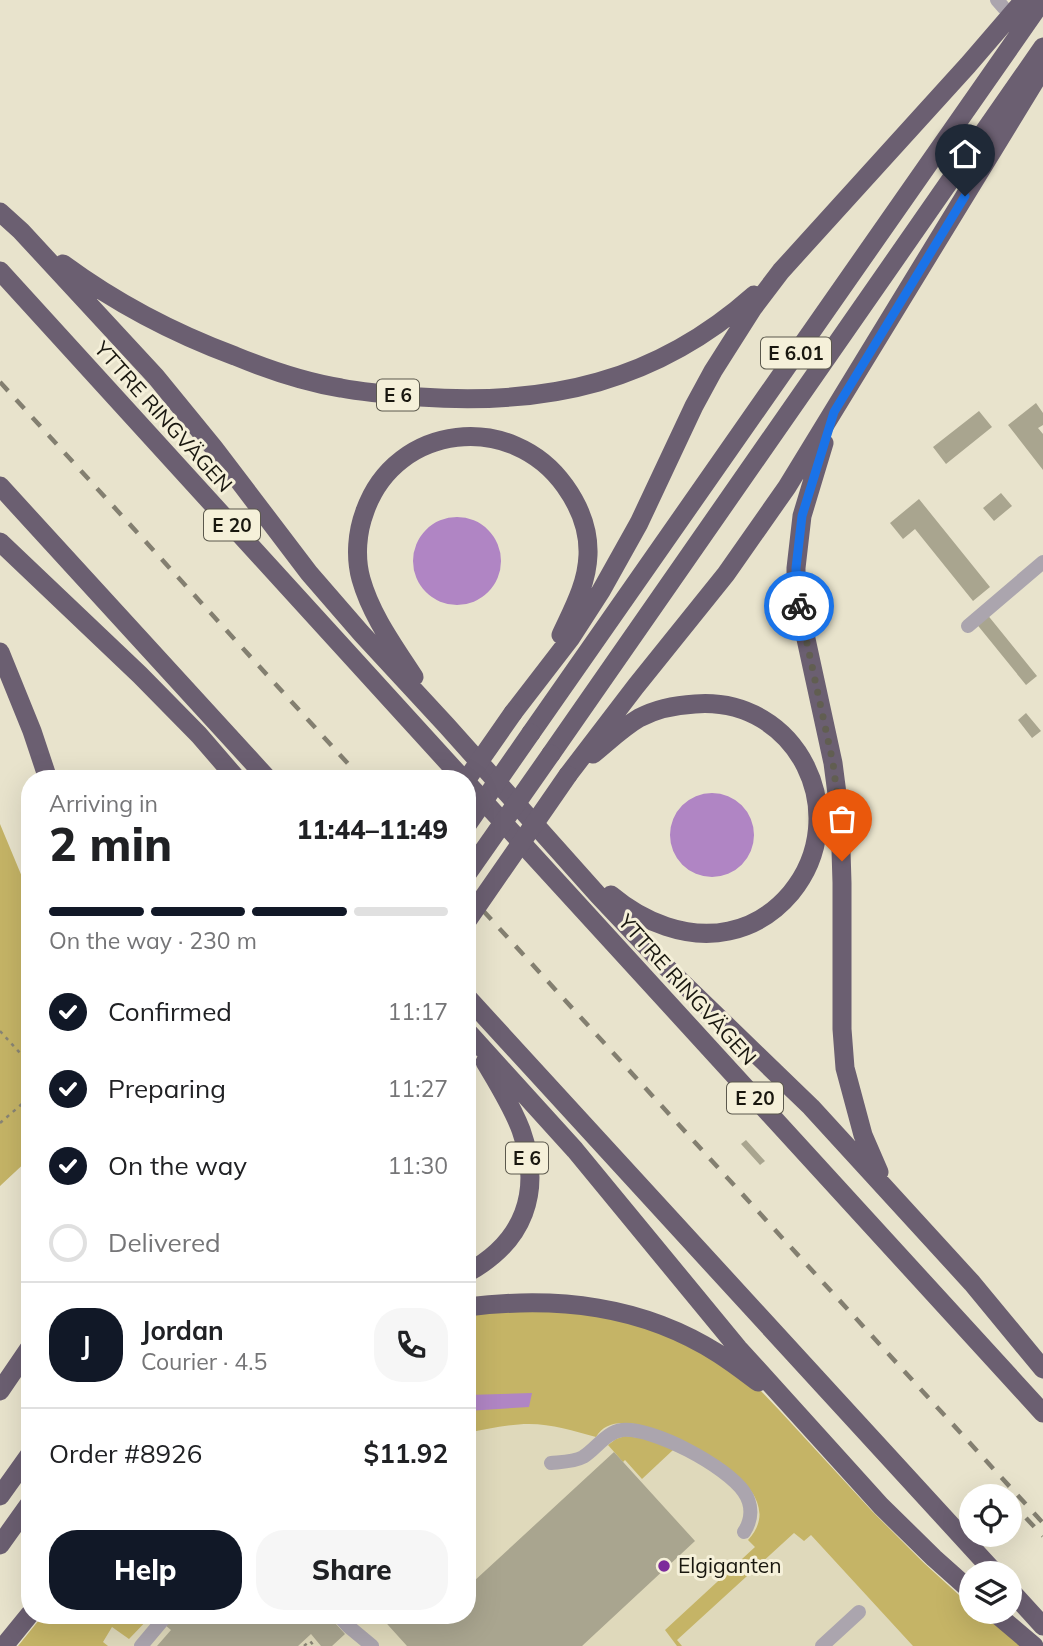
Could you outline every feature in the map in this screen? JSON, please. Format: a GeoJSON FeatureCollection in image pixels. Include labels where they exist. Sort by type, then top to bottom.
{"type":"FeatureCollection","features":[{"type":"Feature","properties":{"kind":"highway","name":"E 6"},"geometry":{"type":"LineString","coordinates":[[0,212],[85,280],[124,305],[185,337],[280,373],[341,388],[433,398],[480,400],[556,393],[606,380],[644,366],[693,340],[720,322],[781,271],[1024,0]]}},
{"type":"Feature","properties":{"kind":"highway","name":"E 6.01"},"geometry":{"type":"LineString","coordinates":[[476,812],[1043,0]]}},
{"type":"Feature","properties":{"kind":"highway","name":"E 6.01"},"geometry":{"type":"LineString","coordinates":[[476,861],[1043,47]]}},
{"type":"Feature","properties":{"kind":"highway"},"geometry":{"type":"LineString","coordinates":[[476,908],[568,775],[643,676],[726,574],[788,487],[1043,68]]}},
{"type":"Feature","properties":{"kind":"highway"},"geometry":{"type":"LineString","coordinates":[[21,231],[156,377],[309,573],[361,633],[664,965],[811,1107],[972,1283],[1043,1369]]}},
{"type":"Feature","properties":{"kind":"highway","name":"YTTRE RINGVÄGEN"},"geometry":{"type":"LineString","coordinates":[[0,271],[457,770]]}},
{"type":"Feature","properties":{"kind":"highway"},"geometry":{"type":"LineString","coordinates":[[473,770],[570,639],[601,591],[639,523],[713,371],[752,308],[781,271]]}},
{"type":"Feature","properties":{"kind":"highway"},"geometry":{"type":"LineString","coordinates":[[834,412],[802,516],[796,584],[833,763],[840,817],[842,1029],[845,1068],[860,1125],[872,1157],[880,1174],[910,1215]]}},
{"type":"Feature","properties":{"kind":"highway"},"geometry":{"type":"LineString","coordinates":[[447,726],[380,624],[360,577],[358,559],[360,526],[367,504],[378,485],[392,468],[407,456],[431,443],[447,439],[485,437],[507,442],[527,451],[548,466],[575,500],[584,521],[589,554],[585,580],[561,635],[536,682]]}},
{"type":"Feature","properties":{"kind":"highway"},"geometry":{"type":"LineString","coordinates":[[0,486],[260,770]]}},
{"type":"Feature","properties":{"kind":"highway"},"geometry":{"type":"LineString","coordinates":[[0,542],[140,675],[229,770]]}},
{"type":"Feature","properties":{"kind":"highway"},"geometry":{"type":"LineString","coordinates":[[0,652],[45,770]]}},
{"type":"Feature","properties":{"kind":"highway"},"geometry":{"type":"LineString","coordinates":[[552,844],[633,911],[670,928],[703,934],[720,933],[750,925],[780,905],[801,880],[818,836],[815,791],[795,749],[770,723],[722,704],[672,707],[640,718],[621,730],[568,775]]}},
{"type":"Feature","properties":{"kind":"highway","name":"YTTRE RINGVÄGEN"},"geometry":{"type":"LineString","coordinates":[[476,791],[1043,1413]]}},
{"type":"Feature","properties":{"kind":"highway"},"geometry":{"type":"LineString","coordinates":[[476,1007],[984,1561]]}},
{"type":"Feature","properties":{"kind":"highway"},"geometry":{"type":"LineString","coordinates":[[476,1041],[575,1150],[738,1348],[881,1506],[959,1580]]}},
{"type":"Feature","properties":{"kind":"highway","name":"E 6"},"geometry":{"type":"LineString","coordinates":[[476,1046],[502,1091],[521,1132],[527,1152],[530,1181],[530,1195],[513,1234],[496,1255],[476,1267]]}},
{"type":"Feature","properties":{"kind":"highway"},"geometry":{"type":"LineString","coordinates":[[476,1306],[513,1302],[566,1304],[631,1314],[662,1325],[727,1360],[763,1386],[817,1434]]}},
{"type":"Feature","properties":{"kind":"highway"},"geometry":{"type":"LineString","coordinates":[[0,1391],[21,1360]]}},
{"type":"Feature","properties":{"kind":"highway"},"geometry":{"type":"LineString","coordinates":[[0,1496],[21,1467]]}},
{"type":"Feature","properties":{"kind":"highway"},"geometry":{"type":"LineString","coordinates":[[0,1545],[21,1516]]}},
{"type":"Feature","properties":{"kind":"highway"},"geometry":{"type":"LineString","coordinates":[[1022,1603],[1043,1626]]}},
{"type":"Feature","properties":{"kind":"highway"},"geometry":{"type":"LineString","coordinates":[[4,1646],[22,1624]]}},
{"type":"Feature","properties":{"kind":"highway"},"geometry":{"type":"LineString","coordinates":[[1008,1624],[1034,1646]]}},
{"type":"Feature","properties":{"kind":"lane"},"geometry":{"type":"LineString","coordinates":[[968,626],[1043,562]]}},
{"type":"Feature","properties":{"kind":"lane"},"geometry":{"type":"LineString","coordinates":[[551,1463],[581,1458],[618,1430],[632,1429],[665,1439],[709,1461],[745,1493],[751,1515],[750,1524],[744,1532]]}},
{"type":"Feature","properties":{"kind":"lane"},"geometry":{"type":"LineString","coordinates":[[822,1646],[859,1612]]}},
{"type":"Feature","properties":{"kind":"lane"},"geometry":{"type":"LineString","coordinates":[[141,1646],[159,1624]]}},
{"type":"Feature","properties":{"kind":"lane"},"geometry":{"type":"LineString","coordinates":[[346,1624],[372,1646]]}},
{"type":"Feature","properties":{"kind":"path"},"geometry":{"type":"LineString","coordinates":[[0,1031],[21,1054]]}},
{"type":"Feature","properties":{"kind":"path"},"geometry":{"type":"LineString","coordinates":[[0,1123],[21,1105]]}},
{"type":"Feature","properties":{"kind":"path"},"geometry":{"type":"LineString","coordinates":[[304,1646],[310,1641],[314,1646]]}},
{"type":"Feature","properties":{"kind":"shaded area"},"geometry":{"type":"Polygon","coordinates":[[[457,517],[474,521],[488,530],[497,544],[501,561],[497,578],[488,592],[474,601],[457,605],[440,601],[426,592],[417,578],[413,561],[417,544],[426,530],[440,521],[457,517]]]}},
{"type":"Feature","properties":{"kind":"shaded area"},"geometry":{"type":"Polygon","coordinates":[[[712,793],[728,796],[742,805],[751,819],[754,835],[751,851],[742,865],[728,874],[712,877],[696,874],[682,865],[673,851],[670,835],[673,819],[682,805],[696,796],[712,793]]]}},
{"type":"Feature","properties":{"kind":"shaded area"},"geometry":{"type":"Polygon","coordinates":[[[0,824],[21,874],[21,1166],[0,1186],[0,824]]]}},
{"type":"Feature","properties":{"kind":"shaded area"},"geometry":{"type":"Polygon","coordinates":[[[511,1309],[586,1312],[655,1330],[733,1369],[761,1391],[872,1511],[959,1595],[959,1624],[994,1624],[1024,1646],[913,1646],[811,1535],[804,1541],[794,1533],[677,1640],[682,1646],[677,1646],[665,1630],[755,1547],[748,1540],[758,1524],[759,1509],[754,1495],[743,1481],[730,1469],[699,1450],[639,1425],[614,1424],[604,1428],[596,1437],[538,1424],[476,1431],[476,1313],[511,1309]]]}},
{"type":"Feature","properties":{"kind":"shaded area"},"geometry":{"type":"Polygon","coordinates":[[[476,1328],[651,1333],[959,1620],[959,1624],[963,1624],[987,1646],[46,1646],[64,1624],[476,1624],[476,1328]]]}},
{"type":"Feature","properties":{"kind":"shaded area"},"geometry":{"type":"Polygon","coordinates":[[[532,1393],[529,1407],[476,1410],[476,1395],[532,1393]]]}},
{"type":"Feature","properties":{"kind":"shaded area"},"geometry":{"type":"Polygon","coordinates":[[[625,1436],[649,1439],[673,1450],[642,1479],[608,1445],[625,1436]]]}},
{"type":"Feature","properties":{"kind":"shaded area"},"geometry":{"type":"Polygon","coordinates":[[[36,1624],[143,1624],[129,1639],[112,1627],[103,1642],[108,1646],[18,1646],[36,1624]]]}},
{"type":"Feature","properties":{"kind":"building"},"geometry":{"type":"Polygon","coordinates":[[[1036,403],[1043,413],[1043,425],[1038,428],[1043,434],[1043,470],[1008,425],[1036,403]]]}},
{"type":"Feature","properties":{"kind":"building"},"geometry":{"type":"Polygon","coordinates":[[[979,411],[992,427],[946,464],[933,447],[979,411]]]}},
{"type":"Feature","properties":{"kind":"building"},"geometry":{"type":"Polygon","coordinates":[[[1001,493],[1012,506],[994,521],[983,508],[1001,493]]]}},
{"type":"Feature","properties":{"kind":"building"},"geometry":{"type":"Polygon","coordinates":[[[919,499],[990,587],[973,601],[915,529],[903,539],[890,523],[919,499]]]}},
{"type":"Feature","properties":{"kind":"building"},"geometry":{"type":"Polygon","coordinates":[[[986,613],[1037,676],[1026,685],[975,622],[986,613]]]}},
{"type":"Feature","properties":{"kind":"building"},"geometry":{"type":"Polygon","coordinates":[[[1026,713],[1041,731],[1032,738],[1018,720],[1026,713]]]}},
{"type":"Feature","properties":{"kind":"building"},"geometry":{"type":"Polygon","coordinates":[[[746,1140],[765,1161],[760,1165],[741,1144],[746,1140]]]}},
{"type":"Feature","properties":{"kind":"building"},"geometry":{"type":"Polygon","coordinates":[[[614,1452],[695,1541],[582,1646],[407,1646],[387,1624],[476,1624],[476,1579],[614,1452]]]}},
{"type":"Feature","properties":{"kind":"building"},"geometry":{"type":"Polygon","coordinates":[[[336,1624],[345,1634],[332,1646],[321,1646],[311,1634],[298,1646],[157,1646],[171,1630],[165,1625],[336,1624]]]}},
{"type":"Feature","properties":{"kind":"railway"},"geometry":{"type":"LineString","coordinates":[[0,382],[354,770]]}},
{"type":"Feature","properties":{"kind":"railway"},"geometry":{"type":"LineString","coordinates":[[476,903],[1043,1523]]}},
{"type":"Feature","properties":{"kind":"railway"},"geometry":{"type":"LineString","coordinates":[[1026,1518],[1043,1536]]}},
{"type":"Feature","properties":{"kind":"way so far"},"geometry":{"type":"LineString","coordinates":[[799,606],[833,763],[842,861]]}},
{"type":"Feature","properties":{"kind":"place","name":"Elgiganten"},"geometry":{"type":"Point","coordinates":[664,1566]}},
{"type":"Feature","properties":{"kind":"route"},"geometry":{"type":"LineString","coordinates":[[799,606],[796,568],[802,516],[834,412],[965,196]]}}]}
